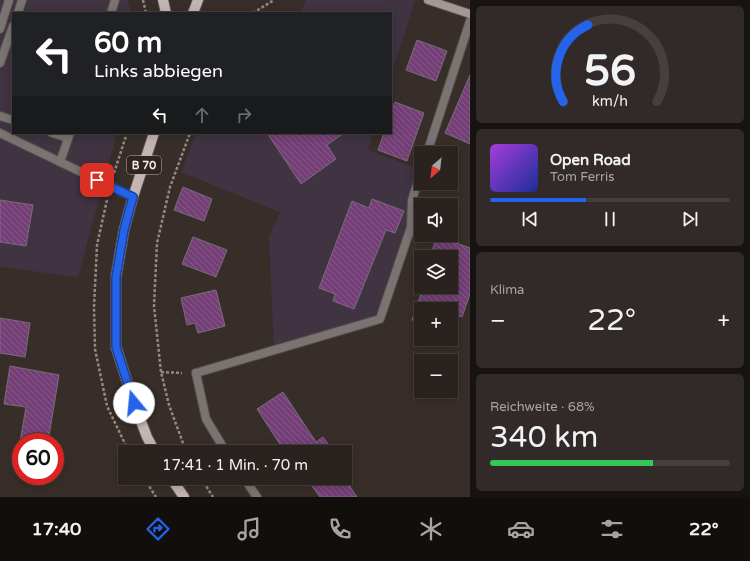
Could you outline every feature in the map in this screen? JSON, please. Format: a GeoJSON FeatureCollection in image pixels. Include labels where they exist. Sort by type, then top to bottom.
{"type":"FeatureCollection","features":[{"type":"Feature","properties":{"kind":"main road"},"geometry":{"type":"LineString","coordinates":[[163,0],[166,12]]}},
{"type":"Feature","properties":{"kind":"main road"},"geometry":{"type":"LineString","coordinates":[[193,12],[198,0]]}},
{"type":"Feature","properties":{"kind":"main road"},"geometry":{"type":"LineString","coordinates":[[428,0],[470,14]]}},
{"type":"Feature","properties":{"kind":"main road","name":"B 70"},"geometry":{"type":"LineString","coordinates":[[151,445],[134,403],[116,347],[116,277],[124,230],[154,134]]}},
{"type":"Feature","properties":{"kind":"main road"},"geometry":{"type":"LineString","coordinates":[[176,485],[184,497]]}},
{"type":"Feature","properties":{"kind":"street"},"geometry":{"type":"LineString","coordinates":[[0,29],[9,0]]}},
{"type":"Feature","properties":{"kind":"street"},"geometry":{"type":"LineString","coordinates":[[18,12],[22,0]]}},
{"type":"Feature","properties":{"kind":"street"},"geometry":{"type":"LineString","coordinates":[[111,12],[115,0]]}},
{"type":"Feature","properties":{"kind":"street"},"geometry":{"type":"LineString","coordinates":[[429,146],[470,21]]}},
{"type":"Feature","properties":{"kind":"street"},"geometry":{"type":"LineString","coordinates":[[0,63],[12,29]]}},
{"type":"Feature","properties":{"kind":"street"},"geometry":{"type":"LineString","coordinates":[[0,116],[12,120]]}},
{"type":"Feature","properties":{"kind":"street"},"geometry":{"type":"LineString","coordinates":[[0,133],[133,197]]}},
{"type":"Feature","properties":{"kind":"street"},"geometry":{"type":"LineString","coordinates":[[58,134],[69,136],[60,162]]}},
{"type":"Feature","properties":{"kind":"street"},"geometry":{"type":"LineString","coordinates":[[222,445],[206,419],[196,373],[380,319],[411,227],[412,200],[415,190]]}},
{"type":"Feature","properties":{"kind":"street"},"geometry":{"type":"LineString","coordinates":[[249,485],[258,497]]}},
{"type":"Feature","properties":{"kind":"path"},"geometry":{"type":"LineString","coordinates":[[143,0],[146,12]]}},
{"type":"Feature","properties":{"kind":"path"},"geometry":{"type":"LineString","coordinates":[[255,12],[274,0]]}},
{"type":"Feature","properties":{"kind":"path"},"geometry":{"type":"LineString","coordinates":[[184,445],[169,405],[161,372],[154,306],[157,243],[170,187],[190,134]]}},
{"type":"Feature","properties":{"kind":"path"},"geometry":{"type":"LineString","coordinates":[[161,372],[196,373]]}},
{"type":"Feature","properties":{"kind":"path"},"geometry":{"type":"LineString","coordinates":[[148,485],[156,497]]}},
{"type":"Feature","properties":{"kind":"path"},"geometry":{"type":"LineString","coordinates":[[205,485],[213,497]]}},
{"type":"Feature","properties":{"kind":"shaded area"},"geometry":{"type":"Polygon","coordinates":[[[0,0],[128,0],[131,12],[12,12],[12,134],[117,134],[78,277],[0,267],[0,0]]]}},
{"type":"Feature","properties":{"kind":"shaded area"},"geometry":{"type":"Polygon","coordinates":[[[306,0],[415,0],[392,72],[392,12],[300,12],[306,0]]]}},
{"type":"Feature","properties":{"kind":"shaded area"},"geometry":{"type":"Polygon","coordinates":[[[196,134],[373,134],[368,150],[414,167],[414,190],[417,190],[416,198],[414,198],[410,227],[380,319],[274,348],[269,237],[280,212],[181,172],[196,134]]]}},
{"type":"Feature","properties":{"kind":"building"},"geometry":{"type":"Polygon","coordinates":[[[417,40],[447,51],[436,81],[406,70],[417,40]]]}},
{"type":"Feature","properties":{"kind":"building"},"geometry":{"type":"Polygon","coordinates":[[[470,75],[470,144],[445,133],[470,75]]]}},
{"type":"Feature","properties":{"kind":"building"},"geometry":{"type":"Polygon","coordinates":[[[395,102],[424,113],[407,161],[378,150],[384,134],[392,134],[392,110],[395,102]]]}},
{"type":"Feature","properties":{"kind":"building"},"geometry":{"type":"Polygon","coordinates":[[[268,134],[343,134],[327,145],[336,159],[301,184],[268,134]]]}},
{"type":"Feature","properties":{"kind":"building"},"geometry":{"type":"Polygon","coordinates":[[[183,187],[212,199],[204,221],[174,210],[183,187]]]}},
{"type":"Feature","properties":{"kind":"building"},"geometry":{"type":"Polygon","coordinates":[[[372,199],[404,211],[395,233],[386,230],[354,309],[333,301],[335,294],[319,288],[352,201],[369,208],[372,199]]]}},
{"type":"Feature","properties":{"kind":"building"},"geometry":{"type":"Polygon","coordinates":[[[0,200],[33,205],[26,246],[0,242],[0,200]]]}},
{"type":"Feature","properties":{"kind":"building"},"geometry":{"type":"Polygon","coordinates":[[[193,237],[227,250],[216,277],[182,264],[193,237]]]}},
{"type":"Feature","properties":{"kind":"building"},"geometry":{"type":"Polygon","coordinates":[[[435,242],[454,242],[470,248],[470,294],[462,317],[458,315],[458,302],[418,302],[421,294],[458,294],[458,250],[432,250],[435,242]]]}},
{"type":"Feature","properties":{"kind":"building"},"geometry":{"type":"Polygon","coordinates":[[[216,290],[225,326],[198,333],[195,323],[187,325],[181,298],[216,290]]]}},
{"type":"Feature","properties":{"kind":"building"},"geometry":{"type":"Polygon","coordinates":[[[0,318],[30,323],[25,357],[0,353],[0,318]]]}},
{"type":"Feature","properties":{"kind":"building"},"geometry":{"type":"Polygon","coordinates":[[[10,366],[59,375],[49,433],[22,433],[26,407],[4,404],[10,366]]]}},
{"type":"Feature","properties":{"kind":"building"},"geometry":{"type":"Polygon","coordinates":[[[283,392],[316,442],[323,437],[329,445],[280,445],[257,409],[283,392]]]}},
{"type":"Feature","properties":{"kind":"building"},"geometry":{"type":"Polygon","coordinates":[[[311,485],[349,485],[357,497],[320,497],[311,485]]]}},
{"type":"Feature","properties":{"kind":"route"},"geometry":{"type":"LineString","coordinates":[[97,180],[133,197],[124,230],[116,277],[116,347],[134,403]]}}]}
